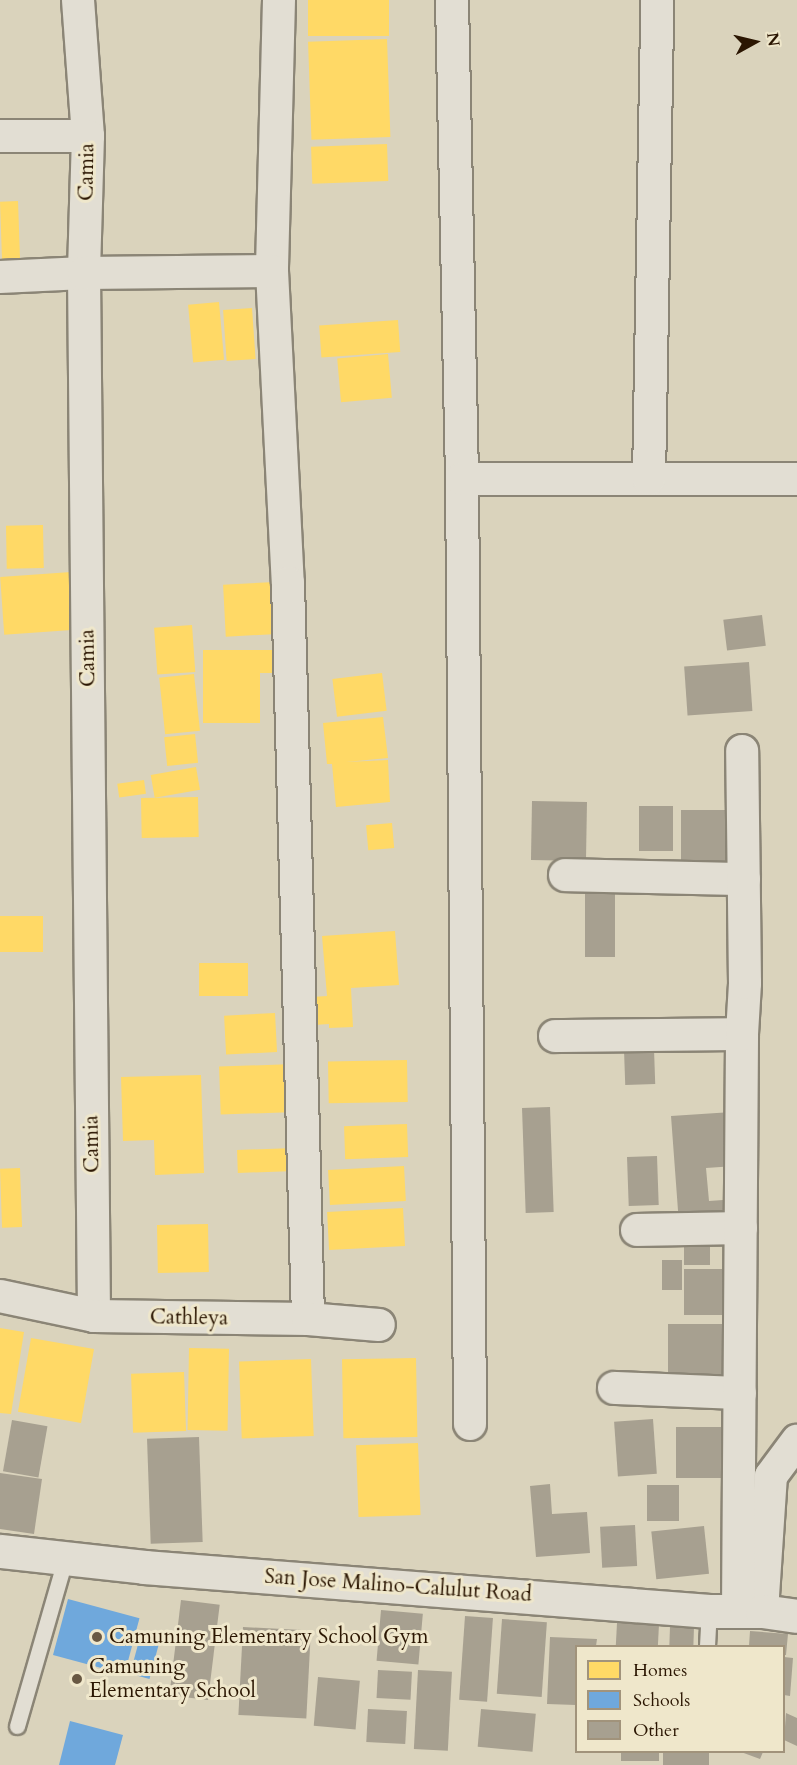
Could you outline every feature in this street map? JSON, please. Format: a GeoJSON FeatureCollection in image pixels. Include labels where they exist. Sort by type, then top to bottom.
{"type":"FeatureCollection","features":[{"type":"Feature","properties":{"kind":"main road","name":"San Jose Malino-Calulut Road"},"geometry":{"type":"LineString","coordinates":[[0,1551],[65,1560],[797,1616]]}},
{"type":"Feature","properties":{"kind":"street","name":"Camia"},"geometry":{"type":"LineString","coordinates":[[78,0],[88,136],[84,273],[94,1316]]}},
{"type":"Feature","properties":{"kind":"street"},"geometry":{"type":"LineString","coordinates":[[279,0],[272,271],[288,583],[308,1319]]}},
{"type":"Feature","properties":{"kind":"street"},"geometry":{"type":"LineString","coordinates":[[452,0],[462,479],[470,1424]]}},
{"type":"Feature","properties":{"kind":"street"},"geometry":{"type":"LineString","coordinates":[[649,478],[657,0]]}},
{"type":"Feature","properties":{"kind":"street"},"geometry":{"type":"LineString","coordinates":[[0,136],[88,136]]}},
{"type":"Feature","properties":{"kind":"street"},"geometry":{"type":"LineString","coordinates":[[0,277],[84,273],[272,271]]}},
{"type":"Feature","properties":{"kind":"street"},"geometry":{"type":"LineString","coordinates":[[462,479],[797,479]]}},
{"type":"Feature","properties":{"kind":"street"},"geometry":{"type":"LineString","coordinates":[[736,1611],[742,1034],[745,983],[742,751]]}},
{"type":"Feature","properties":{"kind":"street"},"geometry":{"type":"LineString","coordinates":[[566,875],[744,879]]}},
{"type":"Feature","properties":{"kind":"street"},"geometry":{"type":"LineString","coordinates":[[555,1036],[742,1034]]}},
{"type":"Feature","properties":{"kind":"street"},"geometry":{"type":"LineString","coordinates":[[637,1230],[741,1228]]}},
{"type":"Feature","properties":{"kind":"street","name":"Cathleya"},"geometry":{"type":"LineString","coordinates":[[0,1296],[94,1316],[308,1319],[379,1326]]}},
{"type":"Feature","properties":{"kind":"street"},"geometry":{"type":"LineString","coordinates":[[614,1388],[740,1393]]}},
{"type":"Feature","properties":{"kind":"street"},"geometry":{"type":"LineString","coordinates":[[736,1611],[771,1476],[797,1441]]}},
{"type":"Feature","properties":{"kind":"lane"},"geometry":{"type":"LineString","coordinates":[[17,1726],[65,1560]]}},
{"type":"Feature","properties":{"kind":"lane"},"geometry":{"type":"LineString","coordinates":[[709,1645],[736,1611]]}},
{"type":"Feature","properties":{"kind":"building: Homes"},"geometry":{"type":"Polygon","coordinates":[[[308,0],[389,0],[389,36],[308,36],[308,0]]]}},
{"type":"Feature","properties":{"kind":"building: Homes"},"geometry":{"type":"Polygon","coordinates":[[[387,39],[390,137],[311,140],[308,42],[387,39]]]}},
{"type":"Feature","properties":{"kind":"building: Homes"},"geometry":{"type":"Polygon","coordinates":[[[387,144],[388,181],[312,184],[311,147],[387,144]]]}},
{"type":"Feature","properties":{"kind":"building: Homes"},"geometry":{"type":"Polygon","coordinates":[[[18,201],[20,261],[2,262],[0,202],[18,201]]]}},
{"type":"Feature","properties":{"kind":"building: Homes"},"geometry":{"type":"Polygon","coordinates":[[[219,302],[224,360],[193,362],[188,305],[219,302]]]}},
{"type":"Feature","properties":{"kind":"building: Homes"},"geometry":{"type":"Polygon","coordinates":[[[252,308],[256,359],[227,361],[223,310],[252,308]]]}},
{"type":"Feature","properties":{"kind":"building: Homes"},"geometry":{"type":"Polygon","coordinates":[[[398,320],[400,352],[321,357],[319,326],[398,320]]]}},
{"type":"Feature","properties":{"kind":"building: Homes"},"geometry":{"type":"Polygon","coordinates":[[[388,354],[392,398],[341,402],[337,358],[388,354]]]}},
{"type":"Feature","properties":{"kind":"building: Homes"},"geometry":{"type":"Polygon","coordinates":[[[43,525],[44,568],[7,569],[6,526],[43,525]]]}},
{"type":"Feature","properties":{"kind":"building: Homes"},"geometry":{"type":"Polygon","coordinates":[[[71,572],[75,630],[4,635],[0,577],[71,572]]]}},
{"type":"Feature","properties":{"kind":"building: Homes"},"geometry":{"type":"Polygon","coordinates":[[[275,582],[278,634],[226,637],[223,585],[275,582]]]}},
{"type":"Feature","properties":{"kind":"building: Homes"},"geometry":{"type":"Polygon","coordinates":[[[192,625],[195,672],[157,675],[154,628],[192,625]]]}},
{"type":"Feature","properties":{"kind":"building: Homes"},"geometry":{"type":"Polygon","coordinates":[[[203,650],[276,650],[276,673],[260,673],[260,723],[203,723],[203,650]]]}},
{"type":"Feature","properties":{"kind":"building: Homes"},"geometry":{"type":"Polygon","coordinates":[[[382,673],[387,711],[337,717],[332,679],[382,673]]]}},
{"type":"Feature","properties":{"kind":"building: Homes"},"geometry":{"type":"Polygon","coordinates":[[[194,674],[200,731],[165,734],[159,678],[194,674]]]}},
{"type":"Feature","properties":{"kind":"building: Homes"},"geometry":{"type":"Polygon","coordinates":[[[383,717],[388,758],[346,762],[388,760],[390,802],[336,807],[332,764],[327,764],[323,723],[383,717]]]}},
{"type":"Feature","properties":{"kind":"building: Homes"},"geometry":{"type":"Polygon","coordinates":[[[195,734],[198,763],[167,766],[164,737],[195,734]]]}},
{"type":"Feature","properties":{"kind":"building: Homes"},"geometry":{"type":"Polygon","coordinates":[[[196,767],[200,790],[155,798],[151,775],[196,767]]]}},
{"type":"Feature","properties":{"kind":"building: Homes"},"geometry":{"type":"Polygon","coordinates":[[[144,780],[146,794],[119,798],[117,784],[144,780]]]}},
{"type":"Feature","properties":{"kind":"building: Homes"},"geometry":{"type":"Polygon","coordinates":[[[198,797],[199,837],[142,838],[141,798],[198,797]]]}},
{"type":"Feature","properties":{"kind":"building: Homes"},"geometry":{"type":"Polygon","coordinates":[[[392,823],[394,848],[368,850],[366,825],[392,823]]]}},
{"type":"Feature","properties":{"kind":"building: Homes"},"geometry":{"type":"Polygon","coordinates":[[[0,916],[43,916],[43,952],[0,952],[0,916]]]}},
{"type":"Feature","properties":{"kind":"building: Homes"},"geometry":{"type":"Polygon","coordinates":[[[395,931],[399,985],[351,988],[353,1027],[329,1028],[329,1024],[314,1025],[312,997],[327,996],[322,936],[395,931]]]}},
{"type":"Feature","properties":{"kind":"building: Homes"},"geometry":{"type":"Polygon","coordinates":[[[199,963],[248,963],[248,996],[199,996],[199,963]]]}},
{"type":"Feature","properties":{"kind":"building: Homes"},"geometry":{"type":"Polygon","coordinates":[[[275,1013],[277,1052],[226,1055],[224,1016],[275,1013]]]}},
{"type":"Feature","properties":{"kind":"building: Homes"},"geometry":{"type":"Polygon","coordinates":[[[407,1060],[408,1102],[329,1103],[328,1061],[407,1060]]]}},
{"type":"Feature","properties":{"kind":"building: Homes"},"geometry":{"type":"Polygon","coordinates":[[[294,1064],[296,1112],[221,1115],[219,1067],[294,1064]]]}},
{"type":"Feature","properties":{"kind":"building: Homes"},"geometry":{"type":"Polygon","coordinates":[[[201,1075],[204,1173],[155,1175],[154,1140],[123,1141],[121,1077],[201,1075]]]}},
{"type":"Feature","properties":{"kind":"building: Homes"},"geometry":{"type":"Polygon","coordinates":[[[407,1124],[408,1157],[345,1159],[344,1126],[407,1124]]]}},
{"type":"Feature","properties":{"kind":"building: Homes"},"geometry":{"type":"Polygon","coordinates":[[[294,1148],[295,1171],[238,1173],[237,1150],[294,1148]]]}},
{"type":"Feature","properties":{"kind":"building: Homes"},"geometry":{"type":"Polygon","coordinates":[[[404,1166],[406,1201],[330,1205],[328,1170],[404,1166]]]}},
{"type":"Feature","properties":{"kind":"building: Homes"},"geometry":{"type":"Polygon","coordinates":[[[20,1168],[22,1227],[2,1228],[0,1169],[20,1168]]]}},
{"type":"Feature","properties":{"kind":"building: Homes"},"geometry":{"type":"Polygon","coordinates":[[[403,1208],[405,1246],[329,1250],[327,1212],[403,1208]]]}},
{"type":"Feature","properties":{"kind":"building: Homes"},"geometry":{"type":"Polygon","coordinates":[[[208,1224],[209,1272],[158,1273],[157,1225],[208,1224]]]}},
{"type":"Feature","properties":{"kind":"building: Homes"},"geometry":{"type":"Polygon","coordinates":[[[0,1328],[24,1332],[11,1414],[0,1413],[0,1328]]]}},
{"type":"Feature","properties":{"kind":"building: Homes"},"geometry":{"type":"Polygon","coordinates":[[[31,1338],[94,1349],[81,1423],[18,1412],[31,1338]]]}},
{"type":"Feature","properties":{"kind":"building: Homes"},"geometry":{"type":"Polygon","coordinates":[[[189,1348],[229,1349],[228,1431],[188,1430],[189,1348]]]}},
{"type":"Feature","properties":{"kind":"building: Homes"},"geometry":{"type":"Polygon","coordinates":[[[416,1358],[417,1437],[343,1438],[342,1359],[416,1358]]]}},
{"type":"Feature","properties":{"kind":"building: Homes"},"geometry":{"type":"Polygon","coordinates":[[[311,1359],[314,1436],[242,1438],[239,1362],[311,1359]]]}},
{"type":"Feature","properties":{"kind":"building: Homes"},"geometry":{"type":"Polygon","coordinates":[[[184,1372],[186,1431],[133,1433],[131,1374],[184,1372]]]}},
{"type":"Feature","properties":{"kind":"building: Homes"},"geometry":{"type":"Polygon","coordinates":[[[418,1443],[421,1515],[359,1517],[356,1445],[418,1443]]]}},
{"type":"Feature","properties":{"kind":"building: Schools","name":"Camuning Elementary School Gym"},"geometry":{"type":"Polygon","coordinates":[[[68,1599],[139,1618],[124,1674],[53,1655],[68,1599]]]}},
{"type":"Feature","properties":{"kind":"building: Schools"},"geometry":{"type":"Polygon","coordinates":[[[140,1637],[159,1642],[149,1679],[130,1674],[140,1637]]]}},
{"type":"Feature","properties":{"kind":"building: Schools"},"geometry":{"type":"Polygon","coordinates":[[[70,1721],[123,1735],[115,1765],[59,1765],[70,1721]]]}},
{"type":"Feature","properties":{"kind":"building: Other"},"geometry":{"type":"Polygon","coordinates":[[[762,615],[766,646],[727,651],[723,620],[762,615]]]}},
{"type":"Feature","properties":{"kind":"building: Other"},"geometry":{"type":"Polygon","coordinates":[[[749,662],[752,711],[688,715],[684,667],[749,662]]]}},
{"type":"Feature","properties":{"kind":"building: Other"},"geometry":{"type":"Polygon","coordinates":[[[532,801],[587,802],[586,861],[531,860],[532,801]]]}},
{"type":"Feature","properties":{"kind":"building: Other"},"geometry":{"type":"Polygon","coordinates":[[[639,806],[673,806],[673,851],[639,851],[639,806]]]}},
{"type":"Feature","properties":{"kind":"building: Other"},"geometry":{"type":"Polygon","coordinates":[[[681,810],[729,810],[729,865],[681,865],[681,810]]]}},
{"type":"Feature","properties":{"kind":"building: Other"},"geometry":{"type":"Polygon","coordinates":[[[585,888],[615,888],[615,957],[585,957],[585,888]]]}},
{"type":"Feature","properties":{"kind":"building: Other"},"geometry":{"type":"Polygon","coordinates":[[[654,1049],[655,1084],[625,1085],[624,1050],[654,1049]]]}},
{"type":"Feature","properties":{"kind":"building: Other"},"geometry":{"type":"Polygon","coordinates":[[[550,1107],[554,1212],[526,1213],[522,1108],[550,1107]]]}},
{"type":"Feature","properties":{"kind":"building: Other"},"geometry":{"type":"Polygon","coordinates":[[[732,1112],[735,1166],[706,1168],[709,1201],[723,1200],[724,1221],[679,1224],[671,1116],[732,1112]]]}},
{"type":"Feature","properties":{"kind":"building: Other"},"geometry":{"type":"Polygon","coordinates":[[[657,1156],[659,1205],[629,1206],[627,1157],[657,1156]]]}},
{"type":"Feature","properties":{"kind":"building: Other"},"geometry":{"type":"Polygon","coordinates":[[[684,1237],[710,1237],[710,1265],[684,1265],[684,1237]]]}},
{"type":"Feature","properties":{"kind":"building: Other"},"geometry":{"type":"Polygon","coordinates":[[[662,1260],[682,1260],[682,1290],[662,1290],[662,1260]]]}},
{"type":"Feature","properties":{"kind":"building: Other"},"geometry":{"type":"Polygon","coordinates":[[[684,1269],[727,1269],[727,1315],[684,1315],[684,1269]]]}},
{"type":"Feature","properties":{"kind":"building: Other"},"geometry":{"type":"Polygon","coordinates":[[[668,1324],[731,1324],[731,1381],[668,1381],[668,1324]]]}},
{"type":"Feature","properties":{"kind":"building: Other"},"geometry":{"type":"Polygon","coordinates":[[[653,1419],[657,1474],[618,1477],[614,1422],[653,1419]]]}},
{"type":"Feature","properties":{"kind":"building: Other"},"geometry":{"type":"Polygon","coordinates":[[[12,1420],[47,1426],[38,1477],[3,1471],[12,1420]]]}},
{"type":"Feature","properties":{"kind":"building: Other"},"geometry":{"type":"Polygon","coordinates":[[[676,1427],[729,1427],[729,1478],[676,1478],[676,1427]]]}},
{"type":"Feature","properties":{"kind":"building: Other"},"geometry":{"type":"Polygon","coordinates":[[[199,1437],[203,1542],[151,1544],[147,1439],[199,1437]]]}},
{"type":"Feature","properties":{"kind":"building: Other"},"geometry":{"type":"Polygon","coordinates":[[[0,1473],[42,1479],[34,1534],[0,1529],[0,1473]]]}},
{"type":"Feature","properties":{"kind":"building: Other"},"geometry":{"type":"Polygon","coordinates":[[[550,1484],[552,1514],[587,1512],[590,1553],[536,1557],[530,1486],[550,1484]]]}},
{"type":"Feature","properties":{"kind":"building: Other"},"geometry":{"type":"Polygon","coordinates":[[[647,1485],[679,1485],[679,1521],[647,1521],[647,1485]]]}},
{"type":"Feature","properties":{"kind":"building: Other"},"geometry":{"type":"Polygon","coordinates":[[[635,1525],[637,1566],[602,1568],[600,1527],[635,1525]]]}},
{"type":"Feature","properties":{"kind":"building: Other"},"geometry":{"type":"Polygon","coordinates":[[[704,1526],[709,1574],[656,1579],[651,1532],[704,1526]]]}},
{"type":"Feature","properties":{"kind":"building: Other"},"geometry":{"type":"Polygon","coordinates":[[[181,1600],[220,1605],[208,1700],[169,1695],[181,1600]]]}},
{"type":"Feature","properties":{"kind":"building: Other"},"geometry":{"type":"Polygon","coordinates":[[[381,1610],[423,1614],[418,1664],[377,1661],[381,1610]]]}},
{"type":"Feature","properties":{"kind":"building: Other"},"geometry":{"type":"Polygon","coordinates":[[[465,1616],[493,1618],[487,1702],[459,1700],[465,1616]]]}},
{"type":"Feature","properties":{"kind":"building: Other"},"geometry":{"type":"Polygon","coordinates":[[[502,1619],[547,1622],[542,1697],[497,1694],[502,1619]]]}},
{"type":"Feature","properties":{"kind":"building: Other"},"geometry":{"type":"Polygon","coordinates":[[[617,1623],[659,1625],[658,1645],[616,1645],[617,1623]]]}},
{"type":"Feature","properties":{"kind":"building: Other"},"geometry":{"type":"Polygon","coordinates":[[[243,1627],[311,1631],[306,1718],[238,1715],[243,1627]]]}},
{"type":"Feature","properties":{"kind":"building: Other"},"geometry":{"type":"Polygon","coordinates":[[[670,1627],[694,1628],[693,1645],[669,1645],[670,1627]]]}},
{"type":"Feature","properties":{"kind":"building: Other"},"geometry":{"type":"Polygon","coordinates":[[[750,1631],[788,1634],[786,1655],[785,1645],[749,1645],[750,1631]]]}},
{"type":"Feature","properties":{"kind":"building: Other"},"geometry":{"type":"Polygon","coordinates":[[[550,1637],[597,1639],[596,1645],[575,1645],[575,1705],[547,1704],[550,1637]]]}},
{"type":"Feature","properties":{"kind":"building: Other"},"geometry":{"type":"Polygon","coordinates":[[[785,1657],[793,1658],[790,1696],[785,1695],[785,1657]]]}},
{"type":"Feature","properties":{"kind":"building: Other"},"geometry":{"type":"Polygon","coordinates":[[[378,1670],[412,1672],[410,1700],[377,1698],[378,1670]]]}},
{"type":"Feature","properties":{"kind":"building: Other"},"geometry":{"type":"Polygon","coordinates":[[[418,1670],[452,1672],[448,1751],[414,1749],[418,1670]]]}},
{"type":"Feature","properties":{"kind":"building: Other"},"geometry":{"type":"Polygon","coordinates":[[[318,1677],[360,1681],[356,1729],[314,1726],[318,1677]]]}},
{"type":"Feature","properties":{"kind":"building: Other"},"geometry":{"type":"Polygon","coordinates":[[[368,1709],[407,1711],[405,1744],[366,1742],[368,1709]]]}},
{"type":"Feature","properties":{"kind":"building: Other"},"geometry":{"type":"Polygon","coordinates":[[[481,1709],[536,1714],[532,1752],[478,1747],[481,1709]]]}},
{"type":"Feature","properties":{"kind":"building: Other"},"geometry":{"type":"Polygon","coordinates":[[[786,1713],[797,1718],[797,1746],[785,1740],[786,1713]]]}},
{"type":"Feature","properties":{"kind":"building: Other"},"geometry":{"type":"Polygon","coordinates":[[[621,1753],[659,1753],[659,1761],[621,1761],[621,1753]]]}},
{"type":"Feature","properties":{"kind":"building: Other"},"geometry":{"type":"Polygon","coordinates":[[[663,1753],[709,1753],[709,1765],[663,1765],[663,1753]]]}},
{"type":"Feature","properties":{"kind":"building: Other"},"geometry":{"type":"Polygon","coordinates":[[[744,1753],[763,1753],[760,1759],[744,1753]]]}},
{"type":"Feature","properties":{"kind":"place","name":"Camuning Elementary School Gym"},"geometry":{"type":"Point","coordinates":[97,1637]}},
{"type":"Feature","properties":{"kind":"place","name":"Camuning Elementary School"},"geometry":{"type":"Point","coordinates":[77,1679]}}]}
